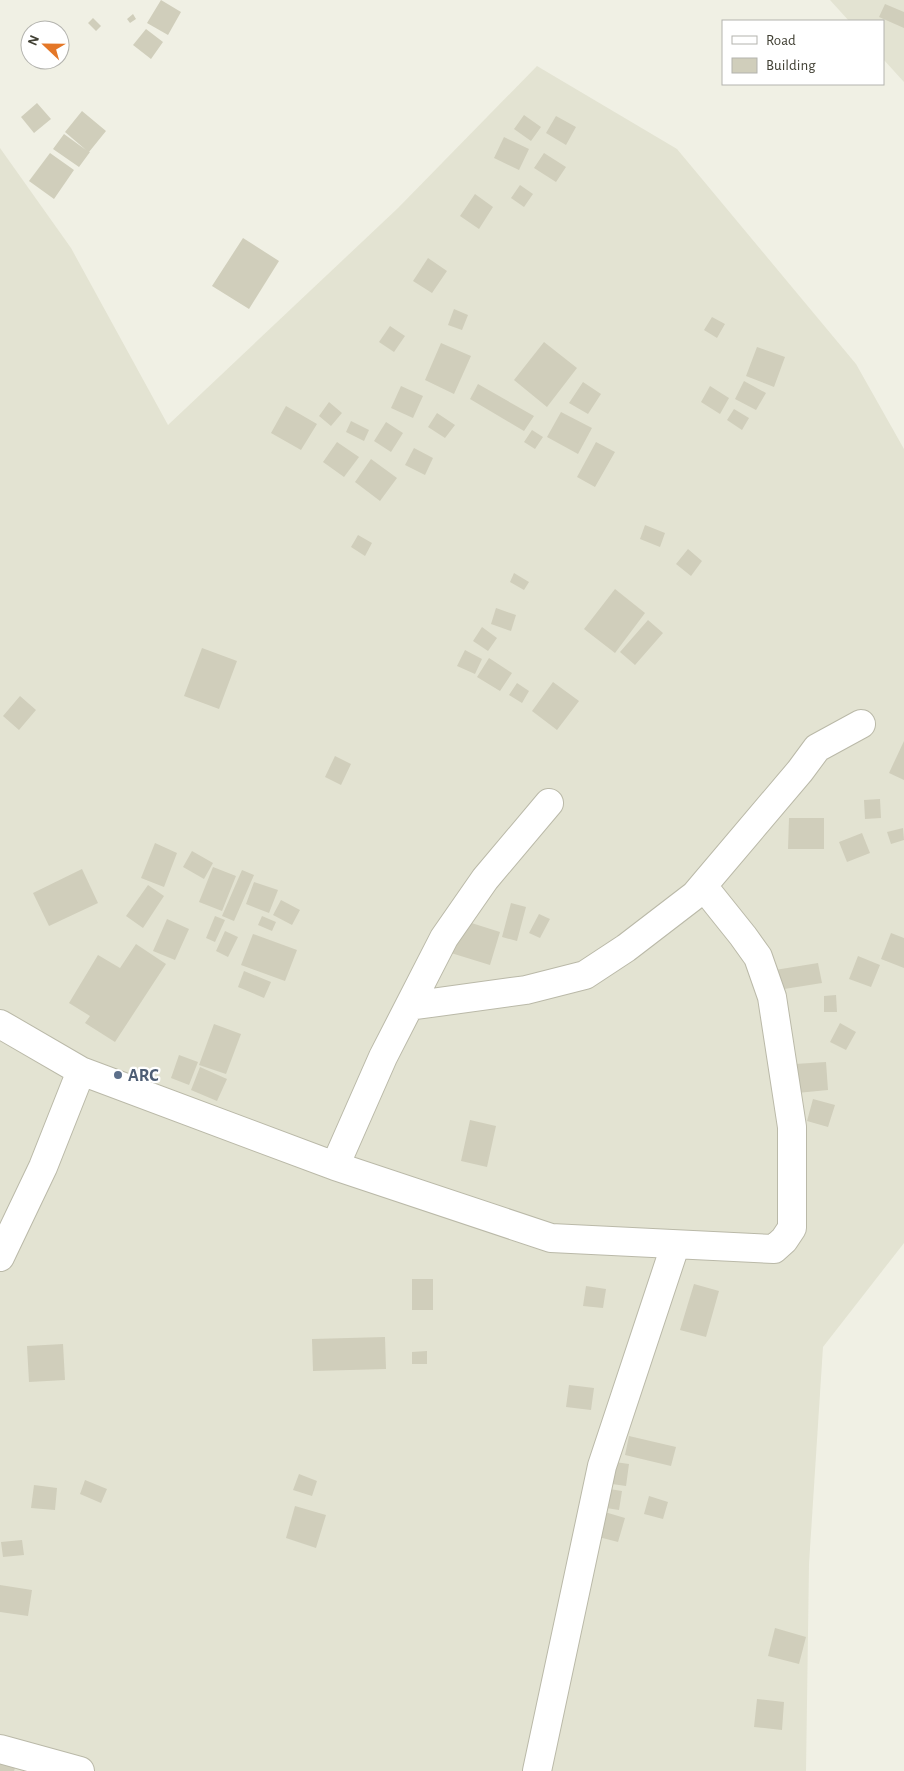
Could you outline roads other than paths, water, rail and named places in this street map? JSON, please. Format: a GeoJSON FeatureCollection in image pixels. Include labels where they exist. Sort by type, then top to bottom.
{"type":"FeatureCollection","features":[{"type":"Feature","properties":{"kind":"street"},"geometry":{"type":"LineString","coordinates":[[409,1006],[526,990],[585,975],[626,948],[695,895],[800,771],[817,748],[861,724]]}},
{"type":"Feature","properties":{"kind":"street"},"geometry":{"type":"LineString","coordinates":[[335,1166],[383,1057],[444,938],[466,903],[549,803]]}},
{"type":"Feature","properties":{"kind":"street"},"geometry":{"type":"LineString","coordinates":[[0,1024],[81,1070],[335,1166],[551,1238],[675,1246],[774,1249],[784,1240],[792,1228],[792,1127],[772,997],[758,957],[703,886]]}},
{"type":"Feature","properties":{"kind":"street"},"geometry":{"type":"LineString","coordinates":[[0,1257],[43,1167],[81,1070]]}},
{"type":"Feature","properties":{"kind":"street"},"geometry":{"type":"LineString","coordinates":[[537,1771],[602,1466],[675,1246]]}},
{"type":"Feature","properties":{"kind":"street"},"geometry":{"type":"LineString","coordinates":[[0,1748],[80,1771]]}},
{"type":"Feature","properties":{"kind":"place","name":"ARC"},"geometry":{"type":"Point","coordinates":[118,1075]}}]}
